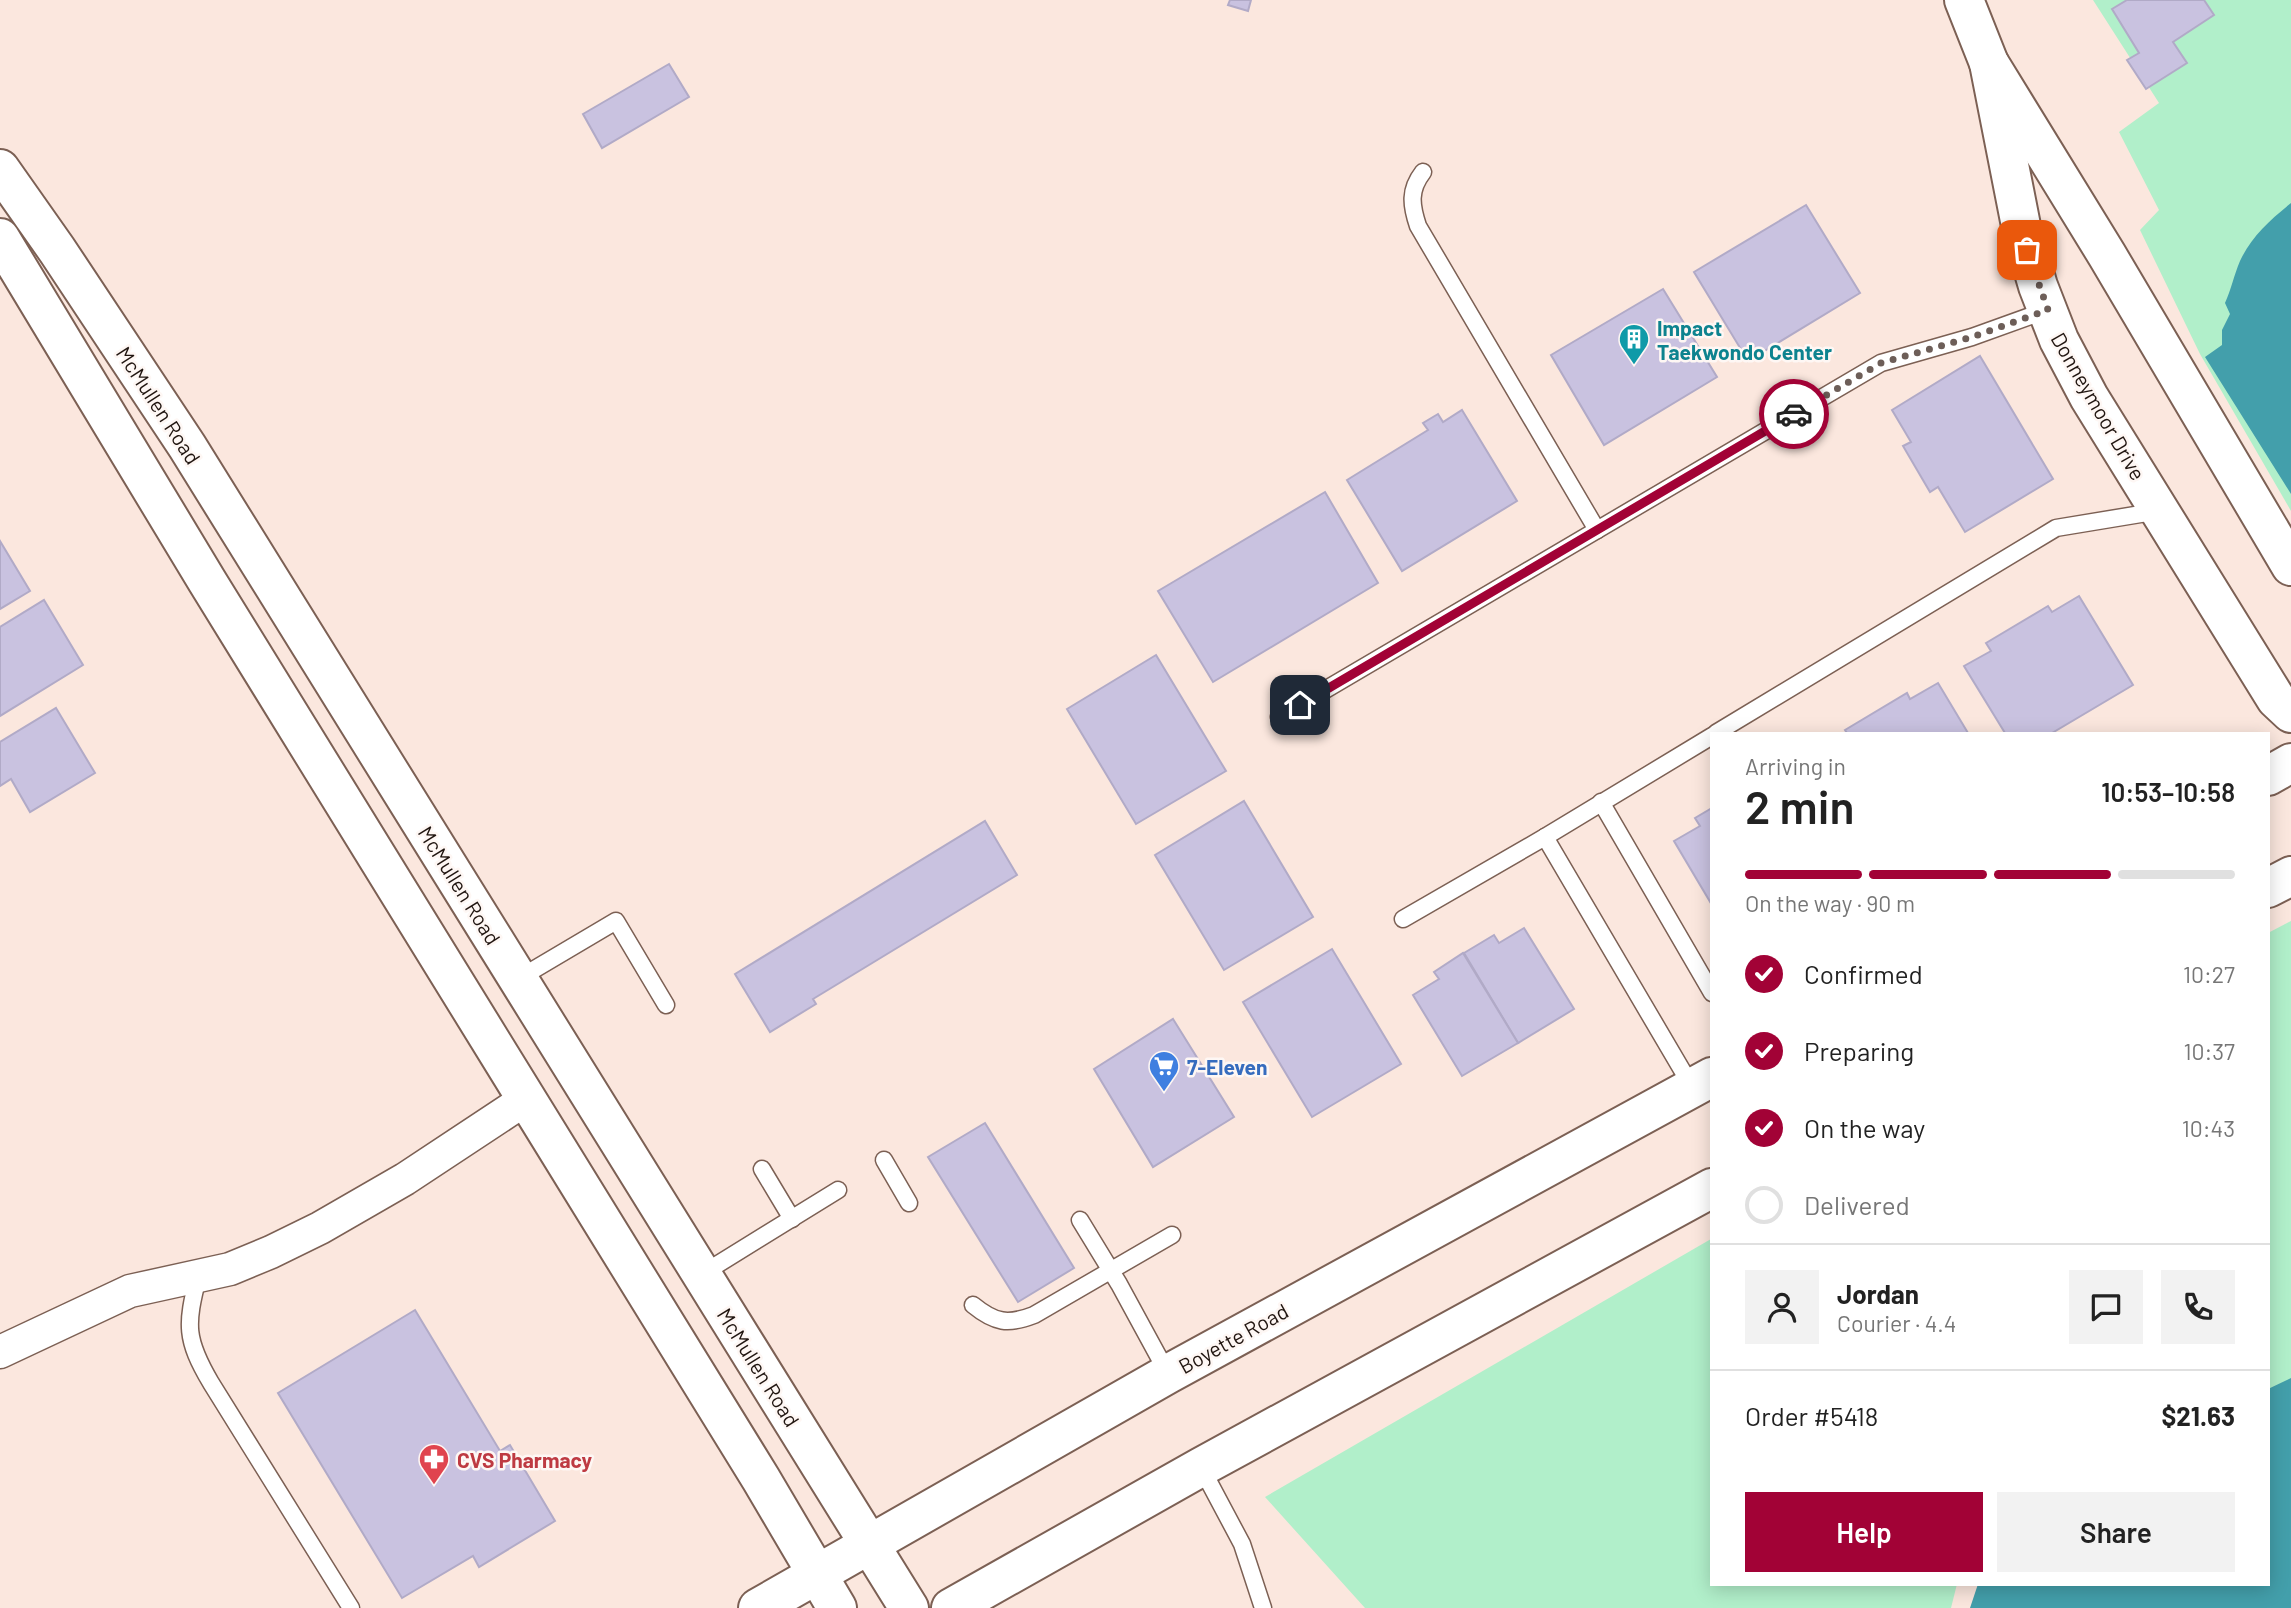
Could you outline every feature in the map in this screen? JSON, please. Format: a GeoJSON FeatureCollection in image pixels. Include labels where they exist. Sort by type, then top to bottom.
{"type":"FeatureCollection","features":[{"type":"Feature","properties":{"kind":"street","name":"Donneymoor Drive"},"geometry":{"type":"LineString","coordinates":[[1964,0],[1989,63],[2114,267],[2291,566]]}},
{"type":"Feature","properties":{"kind":"street","name":"Donneymoor Drive"},"geometry":{"type":"LineString","coordinates":[[1989,63],[2022,232],[2038,286],[2059,340],[2089,397],[2276,699],[2291,713]]}},
{"type":"Feature","properties":{"kind":"street","name":"McMullen Road"},"geometry":{"type":"LineString","coordinates":[[0,169],[187,446],[909,1608]]}},
{"type":"Feature","properties":{"kind":"street"},"geometry":{"type":"LineString","coordinates":[[0,238],[207,581],[837,1608]]}},
{"type":"Feature","properties":{"kind":"street"},"geometry":{"type":"LineString","coordinates":[[25,279],[57,250]]}},
{"type":"Feature","properties":{"kind":"street"},"geometry":{"type":"LineString","coordinates":[[2270,775],[2291,763]]}},
{"type":"Feature","properties":{"kind":"street"},"geometry":{"type":"LineString","coordinates":[[2270,887],[2291,876]]}},
{"type":"Feature","properties":{"kind":"street","name":"Boyette Road"},"geometry":{"type":"LineString","coordinates":[[758,1608],[1168,1374],[1702,1082]]}},
{"type":"Feature","properties":{"kind":"street"},"geometry":{"type":"LineString","coordinates":[[0,1352],[130,1291],[230,1269],[271,1252],[320,1228],[404,1179],[526,1099]]}},
{"type":"Feature","properties":{"kind":"street"},"geometry":{"type":"LineString","coordinates":[[951,1608],[1201,1467],[1710,1189]]}},
{"type":"Feature","properties":{"kind":"lane"},"geometry":{"type":"LineString","coordinates":[[1423,172],[1414,183],[1412,196],[1418,226],[1597,530]]}},
{"type":"Feature","properties":{"kind":"lane"},"geometry":{"type":"LineString","coordinates":[[1279,717],[1881,363],[1972,337],[2048,310]]}},
{"type":"Feature","properties":{"kind":"lane"},"geometry":{"type":"LineString","coordinates":[[1719,732],[2056,528],[2160,510]]}},
{"type":"Feature","properties":{"kind":"lane"},"geometry":{"type":"LineString","coordinates":[[1403,919],[1545,838],[1710,737]]}},
{"type":"Feature","properties":{"kind":"lane"},"geometry":{"type":"LineString","coordinates":[[1601,802],[1710,990]]}},
{"type":"Feature","properties":{"kind":"lane"},"geometry":{"type":"LineString","coordinates":[[1545,838],[1702,1082]]}},
{"type":"Feature","properties":{"kind":"lane"},"geometry":{"type":"LineString","coordinates":[[518,979],[616,921],[666,1004]]}},
{"type":"Feature","properties":{"kind":"lane"},"geometry":{"type":"LineString","coordinates":[[884,1160],[909,1203]]}},
{"type":"Feature","properties":{"kind":"lane"},"geometry":{"type":"LineString","coordinates":[[762,1169],[792,1219]]}},
{"type":"Feature","properties":{"kind":"lane"},"geometry":{"type":"LineString","coordinates":[[702,1274],[838,1190]]}},
{"type":"Feature","properties":{"kind":"lane"},"geometry":{"type":"LineString","coordinates":[[1080,1220],[1111,1270],[1168,1374]]}},
{"type":"Feature","properties":{"kind":"lane"},"geometry":{"type":"LineString","coordinates":[[973,1305],[1001,1322],[1016,1322],[1034,1315],[1172,1234]]}},
{"type":"Feature","properties":{"kind":"lane"},"geometry":{"type":"LineString","coordinates":[[198,1276],[192,1302],[191,1346],[351,1608]]}},
{"type":"Feature","properties":{"kind":"lane"},"geometry":{"type":"LineString","coordinates":[[1201,1467],[1242,1544],[1263,1608]]}},
{"type":"Feature","properties":{"kind":"green space"},"geometry":{"type":"Polygon","coordinates":[[[2093,0],[2291,0],[2291,511],[2200,354],[2140,230],[2159,210],[2119,132],[2159,103],[2093,0]]]}},
{"type":"Feature","properties":{"kind":"green space"},"geometry":{"type":"Polygon","coordinates":[[[2291,921],[2291,1466],[2270,1431],[2270,932],[2291,921]]]}},
{"type":"Feature","properties":{"kind":"green space"},"geometry":{"type":"Polygon","coordinates":[[[1710,1240],[1710,1586],[1956,1586],[1951,1608],[1365,1608],[1265,1497],[1710,1240]]]}},
{"type":"Feature","properties":{"kind":"water"},"geometry":{"type":"Polygon","coordinates":[[[2291,203],[2291,494],[2205,357],[2222,345],[2222,330],[2230,314],[2225,303],[2244,252],[2262,229],[2291,203]]]}},
{"type":"Feature","properties":{"kind":"water"},"geometry":{"type":"Polygon","coordinates":[[[2291,1378],[2291,1608],[1970,1608],[1977,1586],[2270,1586],[2270,1388],[2291,1378]]]}},
{"type":"Feature","properties":{"kind":"building"},"geometry":{"type":"Polygon","coordinates":[[[1230,0],[1251,0],[1248,11],[1228,5],[1230,0]]]}},
{"type":"Feature","properties":{"kind":"building"},"geometry":{"type":"Polygon","coordinates":[[[2127,0],[2204,0],[2214,15],[2173,42],[2187,63],[2146,89],[2127,60],[2139,53],[2112,9],[2127,0]]]}},
{"type":"Feature","properties":{"kind":"building"},"geometry":{"type":"Polygon","coordinates":[[[669,64],[689,97],[602,148],[583,114],[669,64]]]}},
{"type":"Feature","properties":{"kind":"building"},"geometry":{"type":"Polygon","coordinates":[[[1806,205],[1860,293],[1748,361],[1694,272],[1806,205]]]}},
{"type":"Feature","properties":{"kind":"building","name":"Impact Taekwondo Center"},"geometry":{"type":"Polygon","coordinates":[[[1663,289],[1717,377],[1604,445],[1551,355],[1663,289]]]}},
{"type":"Feature","properties":{"kind":"building"},"geometry":{"type":"Polygon","coordinates":[[[1980,356],[2053,479],[1965,532],[1938,487],[1930,492],[1903,446],[1911,442],[1892,410],[1980,356]]]}},
{"type":"Feature","properties":{"kind":"building"},"geometry":{"type":"Polygon","coordinates":[[[1462,410],[1517,501],[1402,571],[1347,480],[1428,430],[1423,423],[1438,414],[1443,422],[1462,410]]]}},
{"type":"Feature","properties":{"kind":"building"},"geometry":{"type":"Polygon","coordinates":[[[1325,492],[1378,583],[1213,682],[1158,591],[1325,492]]]}},
{"type":"Feature","properties":{"kind":"building"},"geometry":{"type":"Polygon","coordinates":[[[0,541],[30,591],[0,609],[0,541]]]}},
{"type":"Feature","properties":{"kind":"building"},"geometry":{"type":"Polygon","coordinates":[[[2079,596],[2133,685],[2054,732],[2004,732],[1964,666],[1991,651],[1986,643],[2048,606],[2052,612],[2079,596]]]}},
{"type":"Feature","properties":{"kind":"building"},"geometry":{"type":"Polygon","coordinates":[[[44,600],[83,665],[0,716],[0,627],[44,600]]]}},
{"type":"Feature","properties":{"kind":"building"},"geometry":{"type":"Polygon","coordinates":[[[1156,655],[1226,771],[1136,824],[1067,709],[1156,655]]]}},
{"type":"Feature","properties":{"kind":"building"},"geometry":{"type":"Polygon","coordinates":[[[1938,683],[1967,732],[1845,730],[1907,693],[1910,699],[1938,683]]]}},
{"type":"Feature","properties":{"kind":"building"},"geometry":{"type":"Polygon","coordinates":[[[56,708],[95,773],[30,812],[11,779],[0,786],[0,742],[56,708]]]}},
{"type":"Feature","properties":{"kind":"building"},"geometry":{"type":"Polygon","coordinates":[[[1244,801],[1313,917],[1224,970],[1155,855],[1244,801]]]}},
{"type":"Feature","properties":{"kind":"building"},"geometry":{"type":"Polygon","coordinates":[[[1710,809],[1710,902],[1674,841],[1700,826],[1695,818],[1710,809]]]}},
{"type":"Feature","properties":{"kind":"building"},"geometry":{"type":"Polygon","coordinates":[[[985,821],[1017,875],[813,999],[816,1004],[770,1032],[735,974],[985,821]]]}},
{"type":"Feature","properties":{"kind":"building"},"geometry":{"type":"Polygon","coordinates":[[[1524,928],[1574,1009],[1518,1043],[1464,953],[1494,935],[1499,943],[1524,928]]]}},
{"type":"Feature","properties":{"kind":"building"},"geometry":{"type":"Polygon","coordinates":[[[1332,949],[1401,1064],[1312,1117],[1243,1002],[1332,949]]]}},
{"type":"Feature","properties":{"kind":"building"},"geometry":{"type":"Polygon","coordinates":[[[1463,953],[1518,1043],[1462,1076],[1413,995],[1439,979],[1434,972],[1463,953]]]}},
{"type":"Feature","properties":{"kind":"building","name":"7-Eleven"},"geometry":{"type":"Polygon","coordinates":[[[1173,1019],[1234,1117],[1153,1167],[1094,1069],[1173,1019]]]}},
{"type":"Feature","properties":{"kind":"building"},"geometry":{"type":"Polygon","coordinates":[[[985,1123],[1074,1268],[1018,1302],[928,1157],[985,1123]]]}},
{"type":"Feature","properties":{"kind":"building","name":"CVS Pharmacy"},"geometry":{"type":"Polygon","coordinates":[[[415,1310],[500,1451],[510,1445],[555,1521],[479,1567],[473,1556],[402,1598],[278,1393],[415,1310]]]}},
{"type":"Feature","properties":{"kind":"way so far"},"geometry":{"type":"LineString","coordinates":[[1794,414],[1881,363],[1919,354],[2048,310],[2027,250]]}},
{"type":"Feature","properties":{"kind":"place","name":"Impact Taekwondo Center"},"geometry":{"type":"Point","coordinates":[1634,366]}},
{"type":"Feature","properties":{"kind":"place","name":"7-Eleven"},"geometry":{"type":"Point","coordinates":[1164,1093]}},
{"type":"Feature","properties":{"kind":"place","name":"CVS Pharmacy"},"geometry":{"type":"Point","coordinates":[434,1486]}},
{"type":"Feature","properties":{"kind":"route"},"geometry":{"type":"LineString","coordinates":[[1300,705],[1794,414]]}}]}
